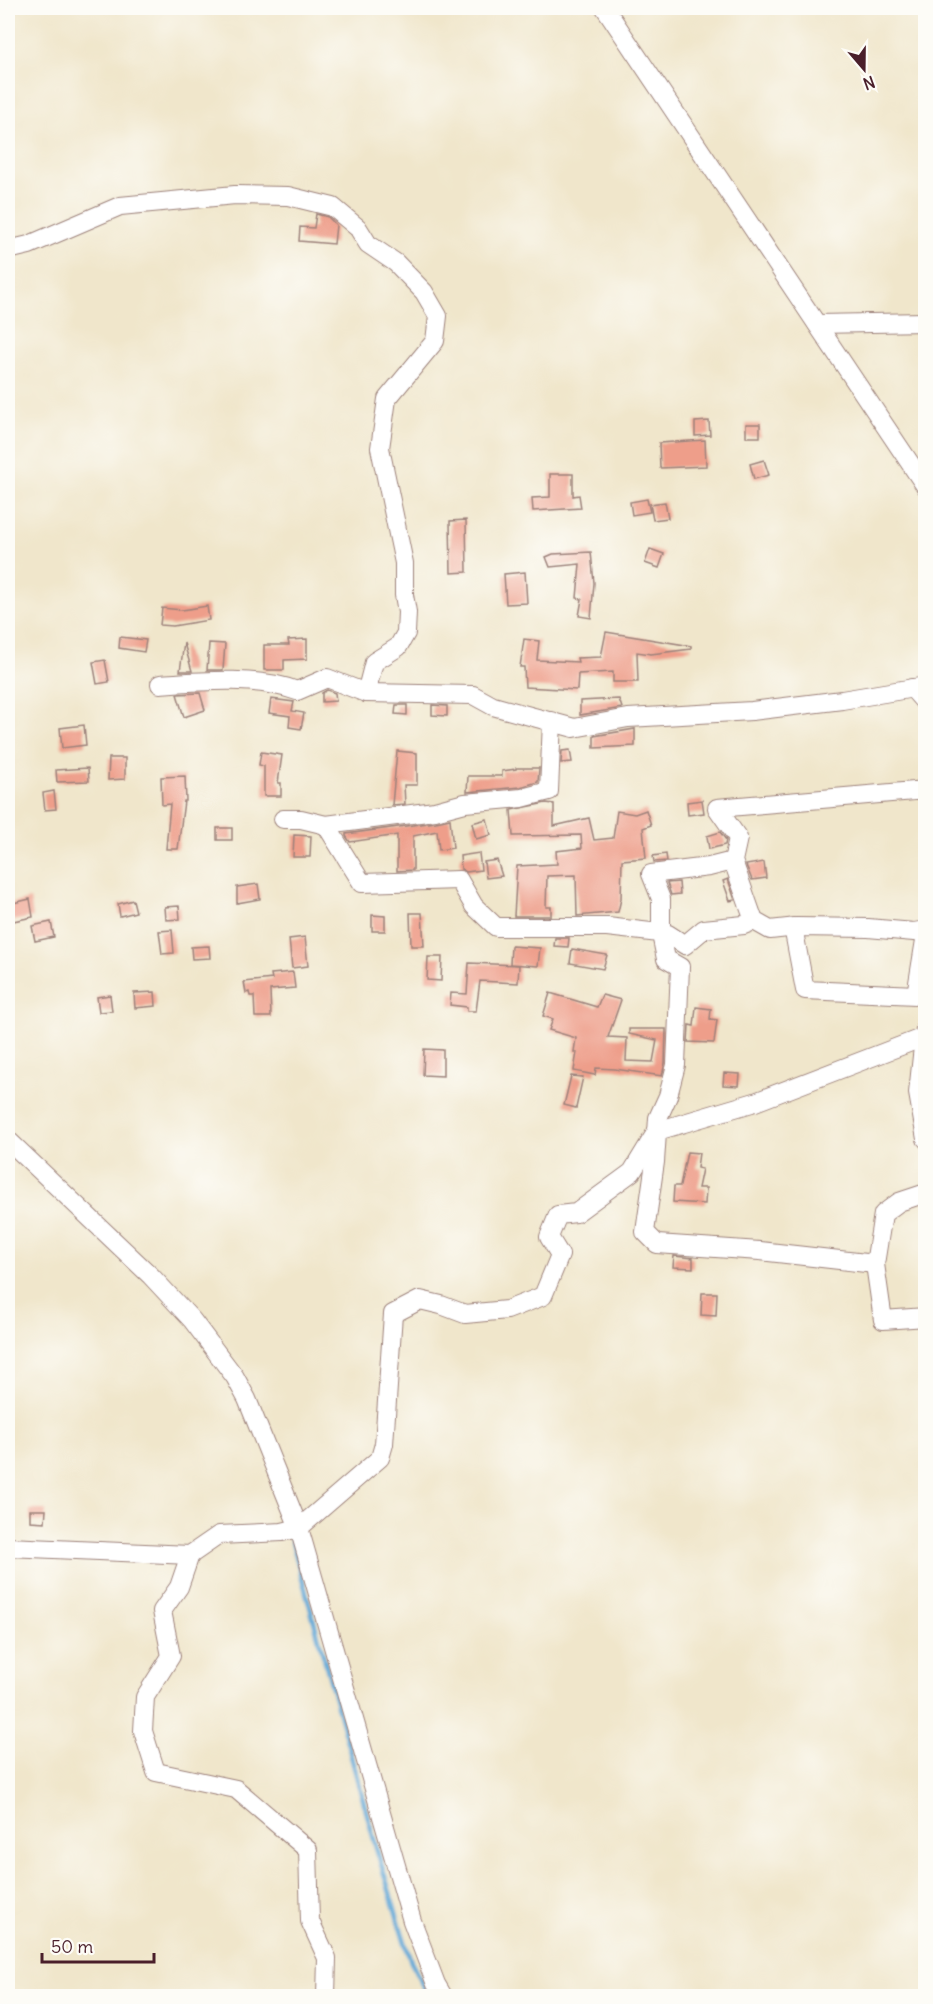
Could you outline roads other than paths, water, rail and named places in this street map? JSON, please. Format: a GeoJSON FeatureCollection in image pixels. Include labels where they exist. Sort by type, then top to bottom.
{"type":"FeatureCollection","features":[{"type":"Feature","properties":{"kind":"street"},"geometry":{"type":"LineString","coordinates":[[605,8],[926,487]]}},
{"type":"Feature","properties":{"kind":"street"},"geometry":{"type":"LineString","coordinates":[[8,250],[29,245],[120,206],[235,195],[288,196],[333,207],[358,228],[368,244],[396,263],[424,292],[438,316],[435,341],[387,399],[380,448],[404,563],[406,633],[398,647],[374,662],[366,693]]}},
{"type":"Feature","properties":{"kind":"street"},"geometry":{"type":"LineString","coordinates":[[817,324],[926,322]]}},
{"type":"Feature","properties":{"kind":"street"},"geometry":{"type":"LineString","coordinates":[[160,684],[212,680],[282,685],[297,691],[327,678],[366,693],[473,695],[493,706],[574,728],[628,718],[752,711],[842,700],[919,687],[926,704]]}},
{"type":"Feature","properties":{"kind":"street"},"geometry":{"type":"LineString","coordinates":[[283,819],[301,819],[326,825],[435,810],[465,803],[522,798],[549,791],[552,721]]}},
{"type":"Feature","properties":{"kind":"street"},"geometry":{"type":"LineString","coordinates":[[793,927],[805,990],[916,995],[926,932],[868,928],[793,927],[770,930],[754,921],[733,861],[738,838],[717,808],[926,790]]}},
{"type":"Feature","properties":{"kind":"street"},"geometry":{"type":"LineString","coordinates":[[326,825],[362,883],[459,880],[474,906],[496,927],[608,927],[668,934],[685,945],[704,929],[744,925],[754,921]]}},
{"type":"Feature","properties":{"kind":"street"},"geometry":{"type":"LineString","coordinates":[[733,861],[710,867],[651,874],[661,899],[661,934],[666,959],[680,967],[676,1065],[668,1096],[658,1118],[645,1232],[657,1244],[760,1251],[875,1264]]}},
{"type":"Feature","properties":{"kind":"street"},"geometry":{"type":"LineString","coordinates":[[326,1996],[327,1958],[310,1921],[308,1850],[236,1789],[156,1772],[143,1731],[145,1697],[171,1656],[162,1611],[179,1587],[190,1556],[219,1535],[292,1530],[380,1458],[384,1444],[393,1314],[420,1300],[465,1314],[507,1310],[543,1296],[560,1255],[549,1237],[558,1215],[576,1213],[633,1172],[657,1131],[755,1102],[925,1031],[918,1093],[926,1139]]}},
{"type":"Feature","properties":{"kind":"street"},"geometry":{"type":"LineString","coordinates":[[8,1140],[151,1276],[192,1320],[219,1355],[247,1399],[292,1530],[412,1921],[436,1984],[443,1996]]}},
{"type":"Feature","properties":{"kind":"street"},"geometry":{"type":"LineString","coordinates":[[926,1193],[898,1202],[883,1214],[875,1264],[883,1320],[926,1317]]}},
{"type":"Feature","properties":{"kind":"street"},"geometry":{"type":"LineString","coordinates":[[8,1547],[190,1556]]}},
{"type":"Feature","properties":{"kind":"waterway"},"geometry":{"type":"LineString","coordinates":[[278,1505],[287,1526]]}},
{"type":"Feature","properties":{"kind":"waterway"},"geometry":{"type":"LineString","coordinates":[[290,1534],[376,1847],[411,1962],[428,1996]]}}]}
